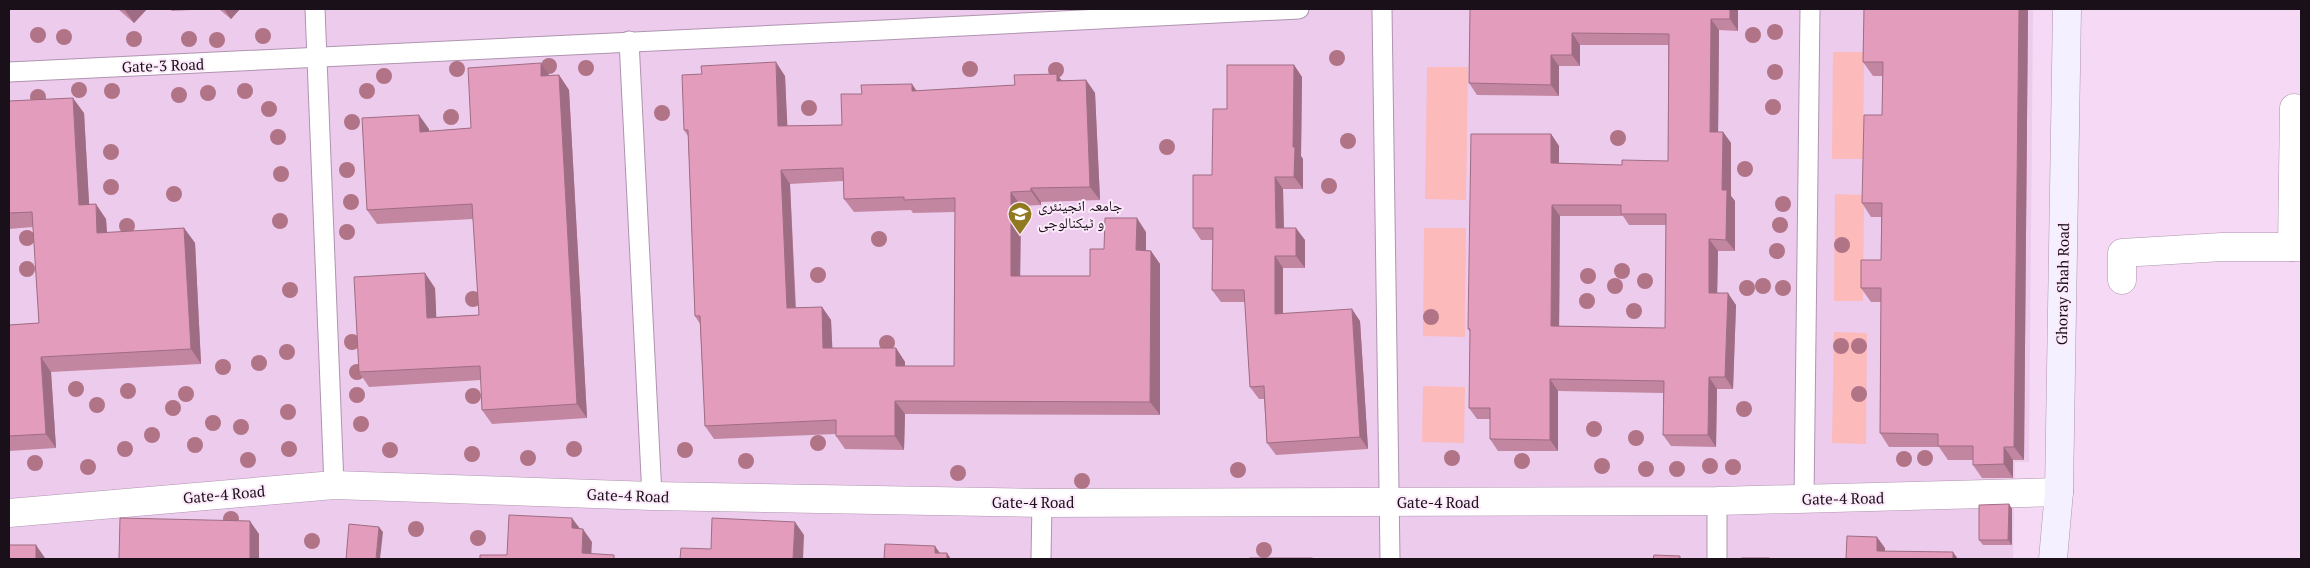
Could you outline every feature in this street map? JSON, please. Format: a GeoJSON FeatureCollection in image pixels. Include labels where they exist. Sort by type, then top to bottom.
{"type":"FeatureCollection","features":[{"type":"Feature","properties":{"kind":"main road","name":"Ghoray Shah Road"},"geometry":{"type":"LineString","coordinates":[[2053,559],[2059,492],[2067,9]]}},
{"type":"Feature","properties":{"kind":"street"},"geometry":{"type":"LineString","coordinates":[[2122,280],[2122,253],[2222,247],[2297,247],[2294,108]]}},
{"type":"Feature","properties":{"kind":"street","name":"Gate-4 Road"},"geometry":{"type":"LineString","coordinates":[[9,513],[334,485],[652,496],[1042,503],[1717,501],[2059,492]]}},
{"type":"Feature","properties":{"kind":"lane"},"geometry":{"type":"LineString","coordinates":[[315,9],[334,485]]}},
{"type":"Feature","properties":{"kind":"lane","name":"Gate-3 Road"},"geometry":{"type":"LineString","coordinates":[[9,72],[317,59],[629,41],[1299,9]]}},
{"type":"Feature","properties":{"kind":"lane"},"geometry":{"type":"LineString","coordinates":[[1382,9],[1390,559]]}},
{"type":"Feature","properties":{"kind":"lane"},"geometry":{"type":"LineString","coordinates":[[1804,499],[1810,9]]}},
{"type":"Feature","properties":{"kind":"lane"},"geometry":{"type":"LineString","coordinates":[[629,41],[652,496]]}},
{"type":"Feature","properties":{"kind":"lane"},"geometry":{"type":"LineString","coordinates":[[1717,501],[1717,559]]}},
{"type":"Feature","properties":{"kind":"lane"},"geometry":{"type":"LineString","coordinates":[[1041,559],[1042,503]]}},
{"type":"Feature","properties":{"kind":"shaded area","name":"جامعہ انجینئری و ٹیکنالوجی"},"geometry":{"type":"Polygon","coordinates":[[[9,9],[2033,9],[2029,462],[2015,462],[2013,559],[9,559],[9,9]]]}},
{"type":"Feature","properties":{"kind":"shaded area"},"geometry":{"type":"Polygon","coordinates":[[[1833,52],[1864,52],[1863,159],[1832,159],[1833,52]]]}},
{"type":"Feature","properties":{"kind":"shaded area"},"geometry":{"type":"Polygon","coordinates":[[[1427,67],[1468,67],[1466,200],[1425,199],[1427,67]]]}},
{"type":"Feature","properties":{"kind":"shaded area"},"geometry":{"type":"Polygon","coordinates":[[[1835,194],[1864,195],[1863,301],[1834,301],[1835,194]]]}},
{"type":"Feature","properties":{"kind":"shaded area"},"geometry":{"type":"Polygon","coordinates":[[[1424,228],[1466,228],[1465,337],[1423,336],[1424,228]]]}},
{"type":"Feature","properties":{"kind":"shaded area"},"geometry":{"type":"Polygon","coordinates":[[[1834,332],[1867,333],[1866,444],[1832,443],[1834,332]]]}},
{"type":"Feature","properties":{"kind":"shaded area"},"geometry":{"type":"Polygon","coordinates":[[[1423,386],[1465,387],[1464,443],[1422,442],[1423,386]]]}},
{"type":"Feature","properties":{"kind":"building"},"geometry":{"type":"Polygon","coordinates":[[[1470,9],[1730,9],[1730,19],[1711,19],[1710,132],[1723,132],[1722,190],[1727,190],[1726,240],[1709,239],[1709,293],[1728,293],[1725,377],[1709,377],[1708,435],[1663,435],[1664,381],[1550,379],[1550,440],[1490,439],[1490,408],[1469,408],[1470,329],[1468,329],[1471,134],[1551,134],[1551,163],[1622,165],[1622,160],[1668,161],[1669,34],[1572,33],[1572,55],[1551,55],[1551,85],[1469,83],[1470,9]],[[1552,205],[1551,326],[1665,328],[1666,214],[1621,214],[1621,205],[1552,205]]]}},
{"type":"Feature","properties":{"kind":"building"},"geometry":{"type":"Polygon","coordinates":[[[1864,9],[2019,9],[2014,447],[2004,447],[2004,464],[1973,465],[1973,446],[1938,446],[1938,434],[1880,433],[1881,288],[1861,288],[1861,260],[1881,260],[1882,203],[1862,203],[1864,115],[1882,115],[1883,62],[1863,62],[1864,9]]]}},
{"type":"Feature","properties":{"kind":"building"},"geometry":{"type":"Polygon","coordinates":[[[776,62],[778,126],[842,125],[841,94],[862,94],[861,85],[912,84],[912,91],[1015,85],[1014,75],[1057,74],[1057,81],[1086,80],[1090,187],[1031,188],[1031,191],[1011,192],[1011,276],[1090,276],[1090,249],[1104,249],[1105,218],[1137,218],[1136,250],[1151,251],[1150,402],[895,401],[895,436],[836,436],[836,420],[705,426],[700,316],[695,316],[688,130],[684,130],[682,75],[702,74],[701,66],[776,62]],[[843,168],[781,170],[787,308],[822,307],[823,348],[896,348],[896,366],[954,366],[955,198],[904,200],[904,197],[844,199],[843,168]]]}},
{"type":"Feature","properties":{"kind":"building"},"geometry":{"type":"Polygon","coordinates":[[[541,63],[541,76],[559,75],[577,404],[482,410],[480,366],[359,372],[354,277],[425,273],[427,318],[479,315],[472,204],[367,210],[362,118],[419,115],[420,132],[471,128],[468,68],[541,63]]]}},
{"type":"Feature","properties":{"kind":"building"},"geometry":{"type":"Polygon","coordinates":[[[1227,65],[1294,65],[1294,177],[1275,177],[1276,228],[1296,228],[1296,256],[1275,256],[1275,314],[1352,309],[1360,437],[1267,443],[1264,386],[1250,387],[1244,290],[1212,290],[1213,228],[1193,228],[1193,175],[1212,175],[1213,109],[1227,109],[1227,65]]]}},
{"type":"Feature","properties":{"kind":"building"},"geometry":{"type":"Polygon","coordinates":[[[73,98],[79,205],[96,204],[97,233],[184,228],[191,349],[41,357],[46,434],[9,436],[9,325],[39,323],[32,212],[9,213],[9,101],[73,98]]]}},
{"type":"Feature","properties":{"kind":"building"},"geometry":{"type":"Polygon","coordinates":[[[2009,504],[2008,540],[1979,540],[1979,505],[2009,504]]]}},
{"type":"Feature","properties":{"kind":"building"},"geometry":{"type":"Polygon","coordinates":[[[509,515],[572,518],[572,528],[583,529],[582,553],[614,555],[614,559],[480,559],[480,555],[507,555],[509,515]]]}},
{"type":"Feature","properties":{"kind":"building"},"geometry":{"type":"Polygon","coordinates":[[[120,518],[250,521],[250,559],[119,559],[120,518]]]}},
{"type":"Feature","properties":{"kind":"building"},"geometry":{"type":"Polygon","coordinates":[[[712,518],[795,522],[793,559],[680,559],[681,548],[711,549],[712,518]]]}},
{"type":"Feature","properties":{"kind":"building"},"geometry":{"type":"Polygon","coordinates":[[[349,524],[379,527],[376,559],[346,559],[349,524]]]}},
{"type":"Feature","properties":{"kind":"building"},"geometry":{"type":"Polygon","coordinates":[[[1847,536],[1877,537],[1877,551],[1953,552],[1953,559],[1846,559],[1847,536]]]}},
{"type":"Feature","properties":{"kind":"building"},"geometry":{"type":"Polygon","coordinates":[[[885,544],[935,546],[935,553],[947,553],[947,559],[884,559],[885,544]]]}},
{"type":"Feature","properties":{"kind":"building"},"geometry":{"type":"Polygon","coordinates":[[[9,545],[36,545],[36,559],[9,559],[9,545]]]}},
{"type":"Feature","properties":{"kind":"building"},"geometry":{"type":"Polygon","coordinates":[[[1654,555],[1680,556],[1680,559],[1653,559],[1654,555]]]}},
{"type":"Feature","properties":{"kind":"building"},"geometry":{"type":"Polygon","coordinates":[[[1312,558],[1312,559],[1250,559],[1312,558]]]}},
{"type":"Feature","properties":{"kind":"building"},"geometry":{"type":"Polygon","coordinates":[[[1769,558],[1769,559],[1742,559],[1769,558]]]}},
{"type":"Feature","properties":{"kind":"place","name":"جامعہ انجینئری و ٹیکنالوجی"},"geometry":{"type":"Point","coordinates":[1020,235]}}]}
